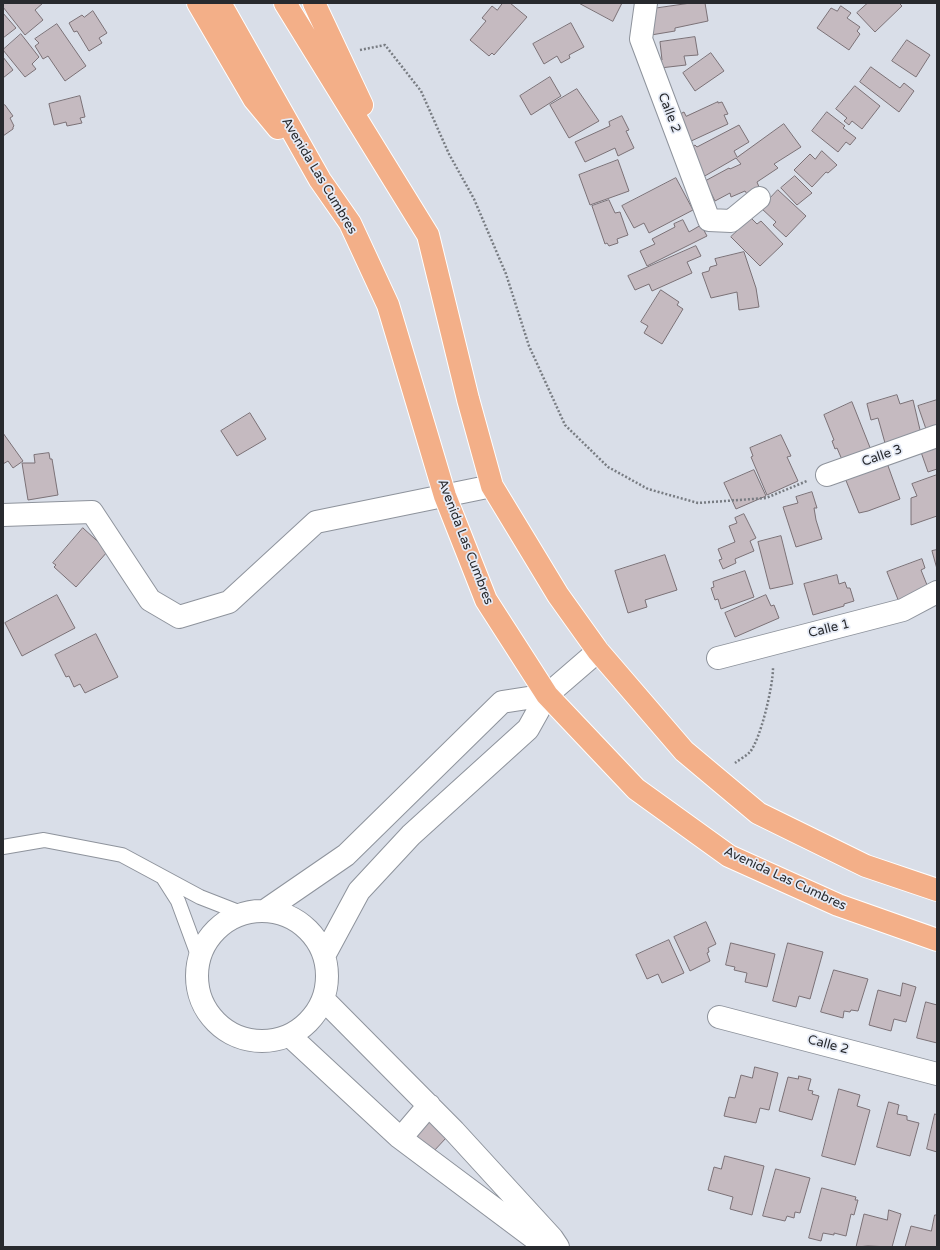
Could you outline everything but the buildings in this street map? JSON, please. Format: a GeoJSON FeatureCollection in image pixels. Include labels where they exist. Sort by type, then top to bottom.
{"type":"FeatureCollection","features":[{"type":"Feature","properties":{"kind":"highway"},"geometry":{"type":"LineString","coordinates":[[198,3],[254,99],[320,180]]}},
{"type":"Feature","properties":{"kind":"highway","name":"Avenida Las Cumbres"},"geometry":{"type":"LineString","coordinates":[[220,3],[320,180],[350,223],[388,305],[445,496],[486,600],[546,695],[636,789],[729,856],[838,905],[937,940]]}},
{"type":"Feature","properties":{"kind":"highway"},"geometry":{"type":"LineString","coordinates":[[285,3],[428,235],[468,399],[492,486],[558,595],[598,650],[684,751],[758,813],[866,866],[937,890]]}},
{"type":"Feature","properties":{"kind":"highway"},"geometry":{"type":"LineString","coordinates":[[314,3],[406,200]]}},
{"type":"Feature","properties":{"kind":"street","name":"Calle 2"},"geometry":{"type":"LineString","coordinates":[[646,3],[641,39],[709,220],[731,221],[759,198]]}},
{"type":"Feature","properties":{"kind":"street","name":"Calle 3"},"geometry":{"type":"LineString","coordinates":[[817,477],[937,436]]}},
{"type":"Feature","properties":{"kind":"street"},"geometry":{"type":"LineString","coordinates":[[3,515],[92,512],[150,600],[179,617],[229,602],[316,522],[492,486]]}},
{"type":"Feature","properties":{"kind":"street","name":"Calle 1"},"geometry":{"type":"LineString","coordinates":[[718,658],[904,610],[937,592]]}},
{"type":"Feature","properties":{"kind":"street"},"geometry":{"type":"LineString","coordinates":[[325,954],[358,891],[411,835],[528,728],[546,695],[598,650]]}},
{"type":"Feature","properties":{"kind":"street"},"geometry":{"type":"LineString","coordinates":[[266,910],[346,855],[502,702],[546,695]]}},
{"type":"Feature","properties":{"kind":"street"},"geometry":{"type":"LineString","coordinates":[[266,910],[285,914],[302,924],[316,938],[325,954],[328,977],[324,1000],[316,1015],[304,1027],[290,1036],[270,1041],[248,1040],[228,1032],[217,1023],[212,1018],[201,1000],[196,979],[198,958],[208,938],[222,923],[241,913],[266,910]]}},
{"type":"Feature","properties":{"kind":"street"},"geometry":{"type":"LineString","coordinates":[[324,1000],[429,1105],[547,1232],[558,1247]]}},
{"type":"Feature","properties":{"kind":"street","name":"Calle 2"},"geometry":{"type":"LineString","coordinates":[[719,1016],[937,1074]]}},
{"type":"Feature","properties":{"kind":"street"},"geometry":{"type":"LineString","coordinates":[[290,1036],[401,1138],[546,1247]]}},
{"type":"Feature","properties":{"kind":"street"},"geometry":{"type":"LineString","coordinates":[[401,1138],[429,1105]]}},
{"type":"Feature","properties":{"kind":"lane"},"geometry":{"type":"LineString","coordinates":[[3,847],[44,840],[122,855],[164,879],[200,897],[241,913]]}},
{"type":"Feature","properties":{"kind":"lane"},"geometry":{"type":"LineString","coordinates":[[164,879],[178,901],[198,958]]}},
{"type":"Feature","properties":{"kind":"path"},"geometry":{"type":"LineString","coordinates":[[338,54],[385,44],[421,91],[448,154],[474,199],[506,274],[529,346],[565,425],[608,467],[648,489],[698,503],[766,498],[817,477]]}},
{"type":"Feature","properties":{"kind":"path"},"geometry":{"type":"LineString","coordinates":[[716,778],[750,751],[762,723],[773,676],[774,643]]}}]}
